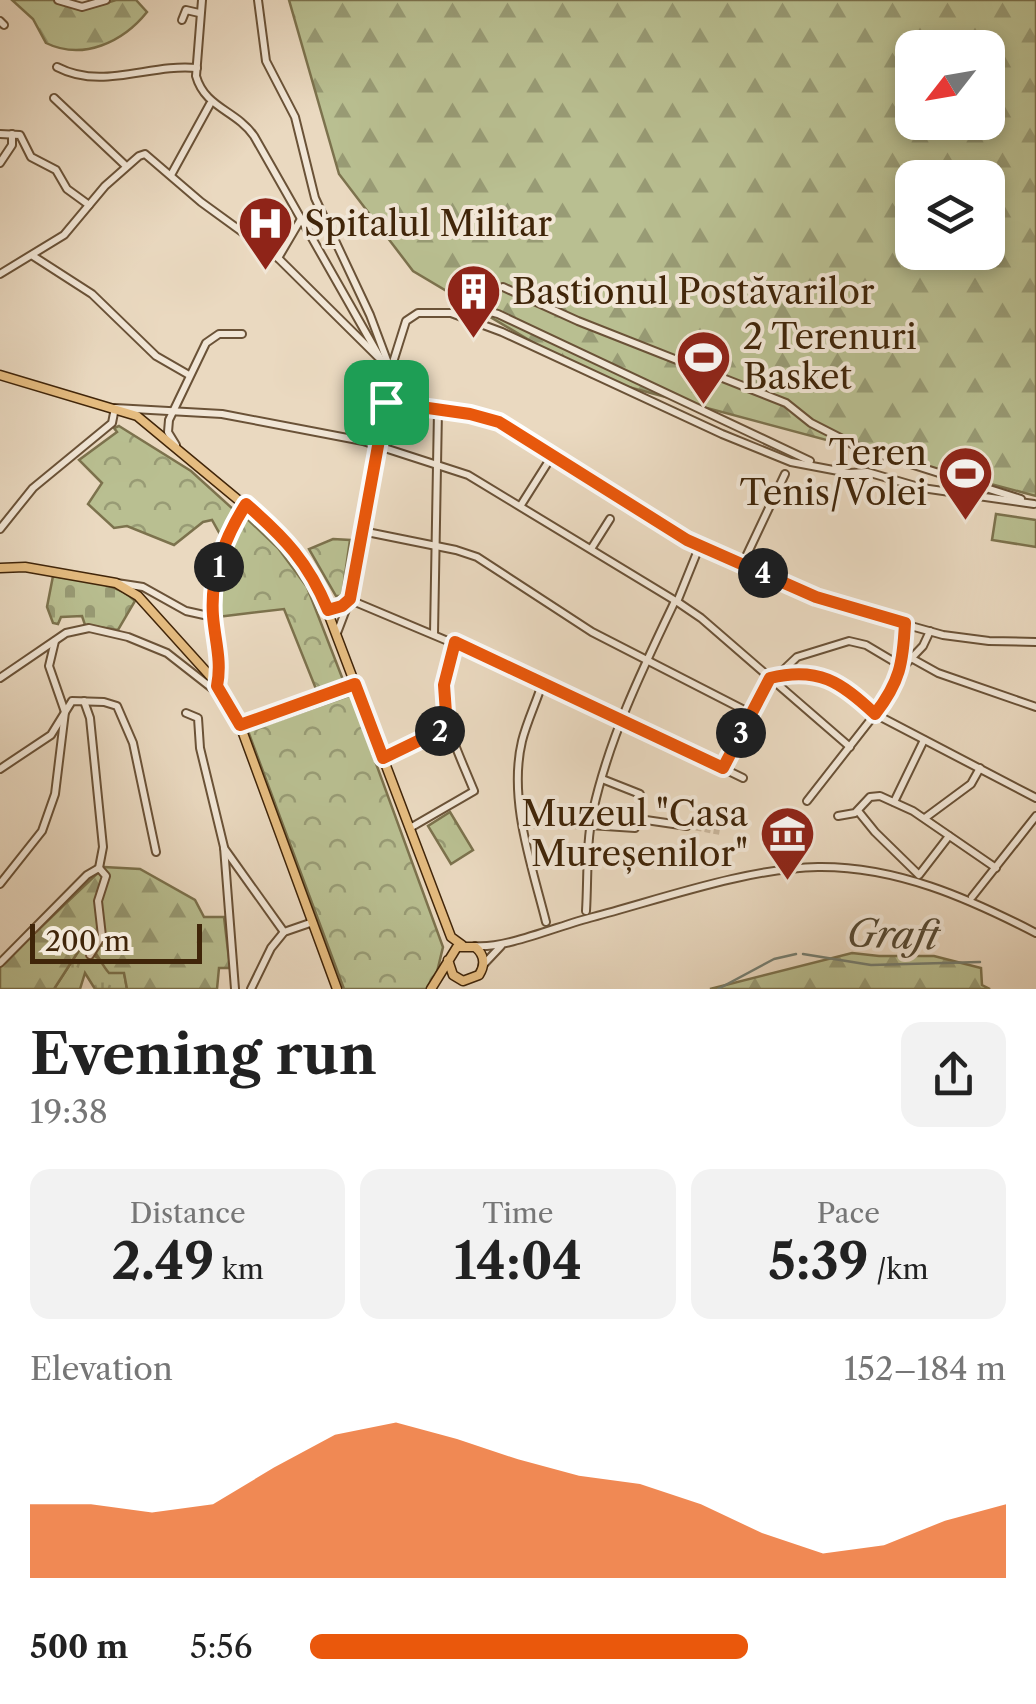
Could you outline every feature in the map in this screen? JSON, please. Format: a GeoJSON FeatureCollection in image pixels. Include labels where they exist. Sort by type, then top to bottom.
{"type":"FeatureCollection","features":[{"type":"Feature","properties":{"kind":"main road"},"geometry":{"type":"LineString","coordinates":[[0,375],[138,416],[246,504],[306,564],[328,610],[452,937],[482,954],[484,964],[475,978],[441,982],[432,988]]}},
{"type":"Feature","properties":{"kind":"main road"},"geometry":{"type":"LineString","coordinates":[[0,568],[25,567],[116,583],[138,596],[217,686],[240,725],[337,989]]}},
{"type":"Feature","properties":{"kind":"main road"},"geometry":{"type":"LineString","coordinates":[[432,988],[453,950],[466,945]]}},
{"type":"Feature","properties":{"kind":"main road"},"geometry":{"type":"LineString","coordinates":[[448,960],[450,970],[460,982]]}},
{"type":"Feature","properties":{"kind":"main road"},"geometry":{"type":"LineString","coordinates":[[475,978],[477,989]]}},
{"type":"Feature","properties":{"kind":"street"},"geometry":{"type":"LineString","coordinates":[[58,0],[82,7],[106,0]]}},
{"type":"Feature","properties":{"kind":"street"},"geometry":{"type":"LineString","coordinates":[[202,0],[196,68],[199,88],[210,104],[246,124],[389,375]]}},
{"type":"Feature","properties":{"kind":"street"},"geometry":{"type":"LineString","coordinates":[[258,0],[266,61],[295,118],[315,198],[368,309],[389,375]]}},
{"type":"Feature","properties":{"kind":"street"},"geometry":{"type":"LineString","coordinates":[[182,20],[190,9],[200,14]]}},
{"type":"Feature","properties":{"kind":"street"},"geometry":{"type":"LineString","coordinates":[[58,67],[72,75],[94,77],[196,68]]}},
{"type":"Feature","properties":{"kind":"street"},"geometry":{"type":"LineString","coordinates":[[54,98],[126,166]]}},
{"type":"Feature","properties":{"kind":"street"},"geometry":{"type":"LineString","coordinates":[[170,175],[210,104]]}},
{"type":"Feature","properties":{"kind":"street"},"geometry":{"type":"LineString","coordinates":[[0,134],[20,136],[31,157],[56,170],[67,189],[89,206]]}},
{"type":"Feature","properties":{"kind":"street"},"geometry":{"type":"LineString","coordinates":[[0,163],[12,146],[12,134]]}},
{"type":"Feature","properties":{"kind":"street"},"geometry":{"type":"LineString","coordinates":[[0,274],[64,235],[126,166],[142,154],[149,155],[278,258],[378,357]]}},
{"type":"Feature","properties":{"kind":"street"},"geometry":{"type":"LineString","coordinates":[[278,258],[301,219]]}},
{"type":"Feature","properties":{"kind":"street"},"geometry":{"type":"LineString","coordinates":[[32,255],[92,294],[156,356],[190,374]]}},
{"type":"Feature","properties":{"kind":"street"},"geometry":{"type":"LineString","coordinates":[[502,287],[786,403],[811,423],[860,448],[1035,504]]}},
{"type":"Feature","properties":{"kind":"street"},"geometry":{"type":"LineString","coordinates":[[337,633],[352,600],[389,375],[400,332],[408,318],[418,313],[498,314],[815,464]]}},
{"type":"Feature","properties":{"kind":"street"},"geometry":{"type":"LineString","coordinates":[[460,315],[791,462],[867,472],[922,488],[1035,504]]}},
{"type":"Feature","properties":{"kind":"street"},"geometry":{"type":"LineString","coordinates":[[178,448],[167,428],[209,339],[219,334],[242,334]]}},
{"type":"Feature","properties":{"kind":"street"},"geometry":{"type":"LineString","coordinates":[[386,402],[499,422],[700,546],[816,597],[930,631],[989,641],[1036,642]]}},
{"type":"Feature","properties":{"kind":"street"},"geometry":{"type":"LineString","coordinates":[[0,529],[33,488],[114,421],[115,408],[222,414],[377,446],[478,480],[676,601],[773,677],[850,747]]}},
{"type":"Feature","properties":{"kind":"street"},"geometry":{"type":"LineString","coordinates":[[434,634],[438,410]]}},
{"type":"Feature","properties":{"kind":"street"},"geometry":{"type":"LineString","coordinates":[[522,505],[552,456]]}},
{"type":"Feature","properties":{"kind":"street"},"geometry":{"type":"LineString","coordinates":[[742,564],[785,474]]}},
{"type":"Feature","properties":{"kind":"street"},"geometry":{"type":"LineString","coordinates":[[0,678],[66,633],[89,628],[128,637],[167,653],[210,689],[217,686],[221,666],[213,617],[222,550],[246,504]]}},
{"type":"Feature","properties":{"kind":"street"},"geometry":{"type":"LineString","coordinates":[[592,549],[610,519]]}},
{"type":"Feature","properties":{"kind":"street"},"geometry":{"type":"LineString","coordinates":[[362,531],[468,553],[554,610],[750,713]]}},
{"type":"Feature","properties":{"kind":"street"},"geometry":{"type":"LineString","coordinates":[[586,911],[591,826],[602,780],[647,660],[700,546]]}},
{"type":"Feature","properties":{"kind":"street"},"geometry":{"type":"LineString","coordinates":[[116,583],[143,587],[186,611],[213,617]]}},
{"type":"Feature","properties":{"kind":"street"},"geometry":{"type":"LineString","coordinates":[[328,610],[352,600]]}},
{"type":"Feature","properties":{"kind":"street"},"geometry":{"type":"LineString","coordinates":[[352,600],[544,681],[744,778]]}},
{"type":"Feature","properties":{"kind":"street"},"geometry":{"type":"LineString","coordinates":[[903,668],[905,623]]}},
{"type":"Feature","properties":{"kind":"street"},"geometry":{"type":"LineString","coordinates":[[807,801],[875,714],[930,631]]}},
{"type":"Feature","properties":{"kind":"street"},"geometry":{"type":"LineString","coordinates":[[0,884],[48,820],[55,794],[65,712],[50,666],[56,640]]}},
{"type":"Feature","properties":{"kind":"street"},"geometry":{"type":"LineString","coordinates":[[723,768],[773,677],[797,657],[849,641],[866,645],[903,668]]}},
{"type":"Feature","properties":{"kind":"street"},"geometry":{"type":"LineString","coordinates":[[410,828],[474,791],[447,727],[444,685],[455,642]]}},
{"type":"Feature","properties":{"kind":"street"},"geometry":{"type":"LineString","coordinates":[[911,658],[938,673],[1036,707]]}},
{"type":"Feature","properties":{"kind":"street"},"geometry":{"type":"LineString","coordinates":[[773,677],[800,673],[824,677],[875,714],[1036,798]]}},
{"type":"Feature","properties":{"kind":"street"},"geometry":{"type":"LineString","coordinates":[[544,681],[520,753],[523,825],[546,922]]}},
{"type":"Feature","properties":{"kind":"street"},"geometry":{"type":"LineString","coordinates":[[240,725],[355,684]]}},
{"type":"Feature","properties":{"kind":"street"},"geometry":{"type":"LineString","coordinates":[[0,769],[52,735],[72,701],[111,704],[122,712],[133,743],[156,852]]}},
{"type":"Feature","properties":{"kind":"street"},"geometry":{"type":"LineString","coordinates":[[0,962],[87,875],[99,868],[103,847],[90,718],[84,701]]}},
{"type":"Feature","properties":{"kind":"street"},"geometry":{"type":"LineString","coordinates":[[186,713],[198,718],[200,748],[224,846],[235,989]]}},
{"type":"Feature","properties":{"kind":"street"},"geometry":{"type":"LineString","coordinates":[[383,758],[447,727]]}},
{"type":"Feature","properties":{"kind":"street"},"geometry":{"type":"LineString","coordinates":[[894,802],[924,740]]}},
{"type":"Feature","properties":{"kind":"street"},"geometry":{"type":"LineString","coordinates":[[925,818],[971,784],[980,768]]}},
{"type":"Feature","properties":{"kind":"street"},"geometry":{"type":"LineString","coordinates":[[523,825],[545,822],[633,829],[639,819],[640,794],[602,780]]}},
{"type":"Feature","properties":{"kind":"street"},"geometry":{"type":"LineString","coordinates":[[838,816],[858,811],[875,796],[894,802],[925,818],[996,868]]}},
{"type":"Feature","properties":{"kind":"street"},"geometry":{"type":"LineString","coordinates":[[858,811],[919,875],[949,836]]}},
{"type":"Feature","properties":{"kind":"street"},"geometry":{"type":"LineString","coordinates":[[972,897],[1036,816]]}},
{"type":"Feature","properties":{"kind":"street"},"geometry":{"type":"LineString","coordinates":[[639,819],[687,826]]}},
{"type":"Feature","properties":{"kind":"street"},"geometry":{"type":"LineString","coordinates":[[224,846],[284,932]]}},
{"type":"Feature","properties":{"kind":"street"},"geometry":{"type":"LineString","coordinates":[[466,945],[502,946],[549,928],[720,884],[826,867],[883,873],[934,886],[1036,933]]}},
{"type":"Feature","properties":{"kind":"street"},"geometry":{"type":"LineString","coordinates":[[90,955],[102,936],[98,901],[106,876],[99,868]]}},
{"type":"Feature","properties":{"kind":"street"},"geometry":{"type":"LineString","coordinates":[[251,989],[271,948],[284,932],[314,922]]}},
{"type":"Feature","properties":{"kind":"street"},"geometry":{"type":"LineString","coordinates":[[484,964],[502,946]]}},
{"type":"Feature","properties":{"kind":"green space"},"geometry":{"type":"Polygon","coordinates":[[[12,0],[59,0],[90,8],[116,0],[136,0],[147,12],[114,40],[74,50],[46,43],[33,19],[12,0]]]}},
{"type":"Feature","properties":{"kind":"green space"},"geometry":{"type":"Polygon","coordinates":[[[289,0],[1036,0],[1036,496],[591,377],[413,271],[339,174],[289,0]]]}},
{"type":"Feature","properties":{"kind":"green space"},"geometry":{"type":"Polygon","coordinates":[[[119,426],[191,471],[234,510],[221,536],[212,520],[203,522],[174,545],[127,526],[114,528],[88,504],[102,483],[79,460],[117,432],[114,428],[119,426]]]}},
{"type":"Feature","properties":{"kind":"green space"},"geometry":{"type":"Polygon","coordinates":[[[996,514],[1036,520],[1036,547],[992,540],[996,514]]]}},
{"type":"Feature","properties":{"kind":"green space"},"geometry":{"type":"Polygon","coordinates":[[[243,515],[278,548],[307,587],[345,685],[318,694],[284,609],[217,617],[229,544],[243,515]]]}},
{"type":"Feature","properties":{"kind":"green space"},"geometry":{"type":"Polygon","coordinates":[[[333,539],[350,540],[342,596],[336,596],[309,549],[333,539]]]}},
{"type":"Feature","properties":{"kind":"green space"},"geometry":{"type":"Polygon","coordinates":[[[53,576],[118,589],[135,601],[118,630],[85,625],[82,616],[61,617],[58,624],[53,623],[47,607],[53,576]]]}},
{"type":"Feature","properties":{"kind":"green space"},"geometry":{"type":"Polygon","coordinates":[[[351,695],[443,947],[436,976],[427,989],[344,989],[248,731],[351,695]]]}},
{"type":"Feature","properties":{"kind":"green space"},"geometry":{"type":"Polygon","coordinates":[[[450,812],[473,850],[451,864],[428,826],[450,812]]]}},
{"type":"Feature","properties":{"kind":"green space"},"geometry":{"type":"Polygon","coordinates":[[[104,867],[140,869],[195,900],[204,917],[224,917],[230,968],[219,968],[217,989],[127,989],[124,973],[109,973],[85,941],[54,989],[0,989],[0,966],[104,867]]]}},
{"type":"Feature","properties":{"kind":"green space"},"geometry":{"type":"Polygon","coordinates":[[[85,941],[92,945],[96,957],[124,972],[127,989],[95,989],[85,973],[80,989],[54,989],[85,941]]]}},
{"type":"Feature","properties":{"kind":"green space"},"geometry":{"type":"Polygon","coordinates":[[[852,953],[934,956],[981,968],[982,985],[990,989],[710,989],[852,953]]]}},
{"type":"Feature","properties":{"kind":"waterway","name":"Graft"},"geometry":{"type":"LineString","coordinates":[[718,989],[774,959],[796,954]]}},
{"type":"Feature","properties":{"kind":"waterway","name":"Graft"},"geometry":{"type":"LineString","coordinates":[[803,954],[871,965],[980,962]]}},
{"type":"Feature","properties":{"kind":"tunnel"},"geometry":{"type":"LineString","coordinates":[[687,826],[721,832]]}},
{"type":"Feature","properties":{"kind":"place","name":"Spitalul Militar"},"geometry":{"type":"Point","coordinates":[265,273]}},
{"type":"Feature","properties":{"kind":"place","name":"Bastionul Postăvarilor"},"geometry":{"type":"Point","coordinates":[473,341]}},
{"type":"Feature","properties":{"kind":"place","name":"2 Terenuri Basket"},"geometry":{"type":"Point","coordinates":[704,406]}},
{"type":"Feature","properties":{"kind":"place","name":"Teren Tenis/Volei"},"geometry":{"type":"Point","coordinates":[966,522]}},
{"type":"Feature","properties":{"kind":"place","name":"Muzeul \"Casa Mureșenilor\""},"geometry":{"type":"Point","coordinates":[787,883]}},
{"type":"Feature","properties":{"kind":"route"},"geometry":{"type":"LineString","coordinates":[[386,402],[499,422],[687,540],[802,592],[905,623],[903,668],[881,707],[875,714],[824,677],[800,673],[770,678],[723,768],[455,642],[444,685],[447,727],[383,758],[355,684],[240,725],[217,686],[221,666],[213,609],[227,536],[246,504],[306,564],[328,610],[344,605],[350,599],[386,402]]}}]}
